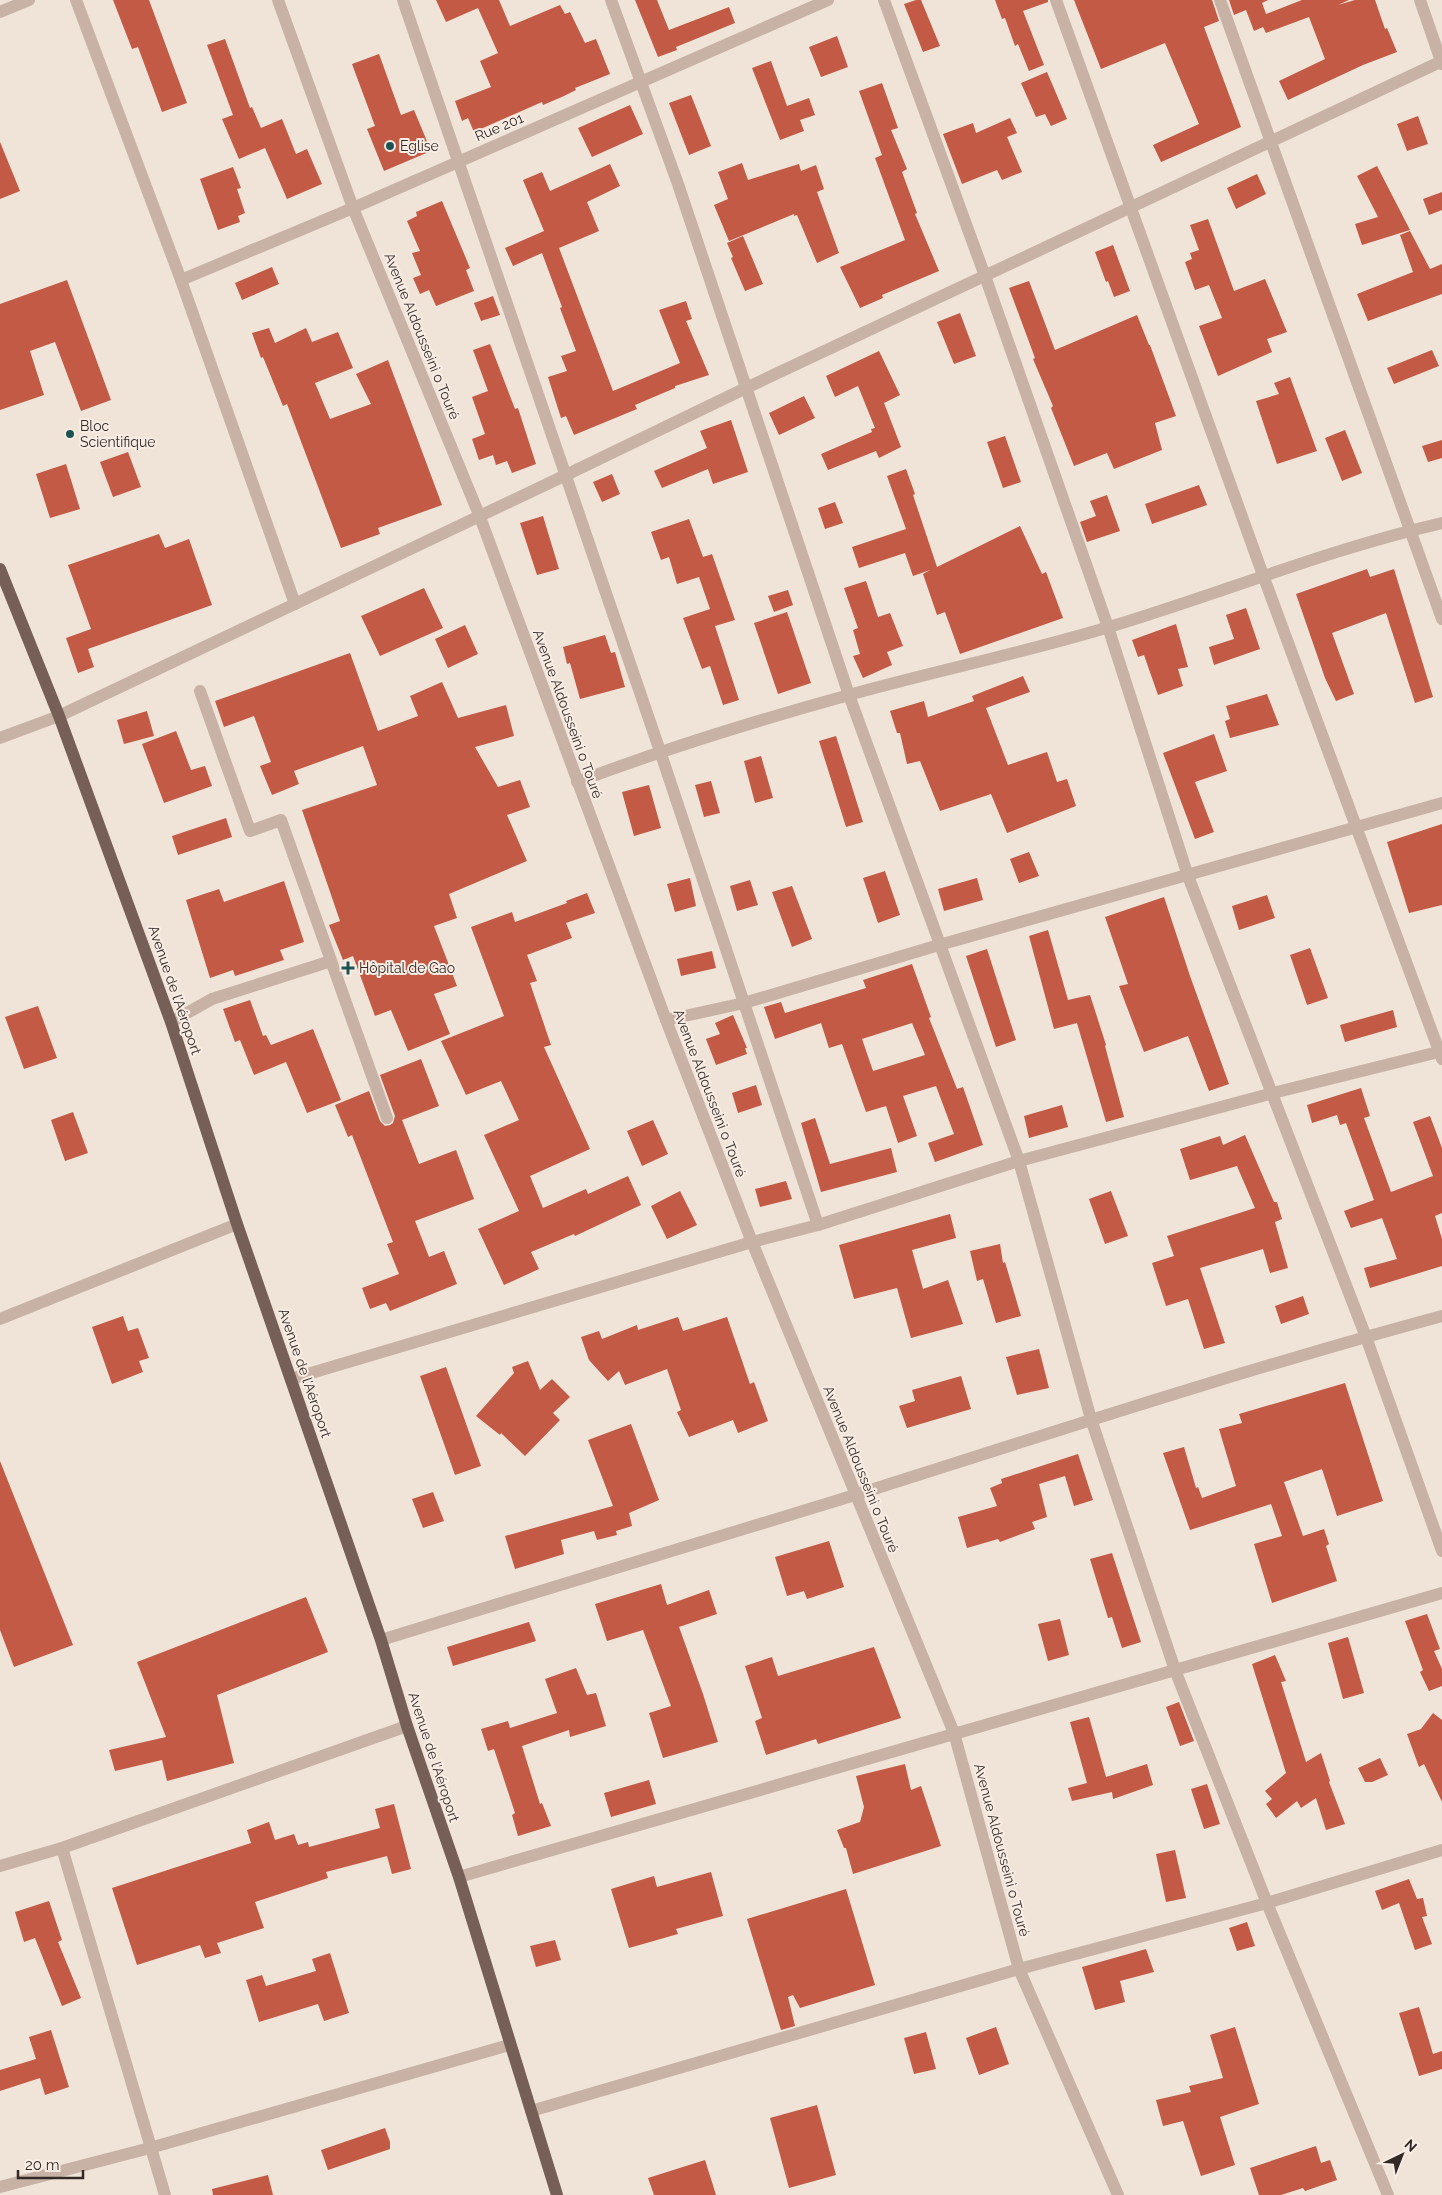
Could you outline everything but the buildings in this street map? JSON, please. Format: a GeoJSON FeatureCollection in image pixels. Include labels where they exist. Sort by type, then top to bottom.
{"type":"FeatureCollection","features":[{"type":"Feature","properties":{"kind":"main road","name":"Avenue de l'Aéroport"},"geometry":{"type":"LineString","coordinates":[[0,569],[59,716],[171,1022],[237,1224],[381,1640],[407,1726],[459,1877],[509,2045],[558,2195]]}},
{"type":"Feature","properties":{"kind":"street"},"geometry":{"type":"LineString","coordinates":[[0,12],[30,0]]}},
{"type":"Feature","properties":{"kind":"street"},"geometry":{"type":"LineString","coordinates":[[76,0],[181,280],[295,604]]}},
{"type":"Feature","properties":{"kind":"street","name":"Avenue Aldousseini o Touré"},"geometry":{"type":"LineString","coordinates":[[278,0],[353,208],[480,517],[666,1020],[752,1242],[954,1733],[1020,1969],[1118,2195]]}},
{"type":"Feature","properties":{"kind":"street"},"geometry":{"type":"LineString","coordinates":[[403,0],[660,751],[818,1225]]}},
{"type":"Feature","properties":{"kind":"street"},"geometry":{"type":"LineString","coordinates":[[611,0],[642,81],[849,695],[1019,1161],[1091,1419],[1175,1670],[1266,1902],[1388,2195]]}},
{"type":"Feature","properties":{"kind":"street","name":"Rue 201"},"geometry":{"type":"LineString","coordinates":[[181,280],[353,208],[828,0]]}},
{"type":"Feature","properties":{"kind":"street"},"geometry":{"type":"LineString","coordinates":[[884,0],[985,276],[1108,627],[1188,876],[1366,1337],[1442,1552]]}},
{"type":"Feature","properties":{"kind":"street"},"geometry":{"type":"LineString","coordinates":[[291,1379],[752,1242],[818,1225],[1019,1161],[1273,1093],[1441,1054],[1263,575],[1056,0]]}},
{"type":"Feature","properties":{"kind":"street"},"geometry":{"type":"LineString","coordinates":[[1220,0],[1442,619]]}},
{"type":"Feature","properties":{"kind":"street"},"geometry":{"type":"LineString","coordinates":[[0,738],[59,716],[480,517],[746,388],[1442,62],[1420,0]]}},
{"type":"Feature","properties":{"kind":"street"},"geometry":{"type":"LineString","coordinates":[[577,782],[660,751],[849,695],[1108,627],[1263,575],[1410,530],[1442,523]]}},
{"type":"Feature","properties":{"kind":"street"},"geometry":{"type":"LineString","coordinates":[[200,691],[250,831],[281,820],[387,1118]]}},
{"type":"Feature","properties":{"kind":"street"},"geometry":{"type":"LineString","coordinates":[[666,1020],[744,1003],[939,945],[1442,803]]}},
{"type":"Feature","properties":{"kind":"street"},"geometry":{"type":"LineString","coordinates":[[171,1022],[212,999],[331,961]]}},
{"type":"Feature","properties":{"kind":"street"},"geometry":{"type":"LineString","coordinates":[[0,1319],[237,1224]]}},
{"type":"Feature","properties":{"kind":"street"},"geometry":{"type":"LineString","coordinates":[[381,1640],[856,1495],[1091,1419],[1442,1316]]}},
{"type":"Feature","properties":{"kind":"street"},"geometry":{"type":"LineString","coordinates":[[459,1877],[1442,1593]]}},
{"type":"Feature","properties":{"kind":"street"},"geometry":{"type":"LineString","coordinates":[[0,1866],[62,1848],[407,1726]]}},
{"type":"Feature","properties":{"kind":"street"},"geometry":{"type":"LineString","coordinates":[[62,1848],[164,2195]]}},
{"type":"Feature","properties":{"kind":"street"},"geometry":{"type":"LineString","coordinates":[[531,2111],[1020,1969],[1266,1902],[1442,1850]]}},
{"type":"Feature","properties":{"kind":"street"},"geometry":{"type":"LineString","coordinates":[[0,2187],[150,2148],[509,2045]]}},
{"type":"Feature","properties":{"kind":"place","name":"Eglise"},"geometry":{"type":"Point","coordinates":[390,146]}},
{"type":"Feature","properties":{"kind":"place","name":"Bloc Scientifique"},"geometry":{"type":"Point","coordinates":[70,434]}},
{"type":"Feature","properties":{"kind":"place","name":"Hôpital de Gao"},"geometry":{"type":"Point","coordinates":[348,968]}}]}
